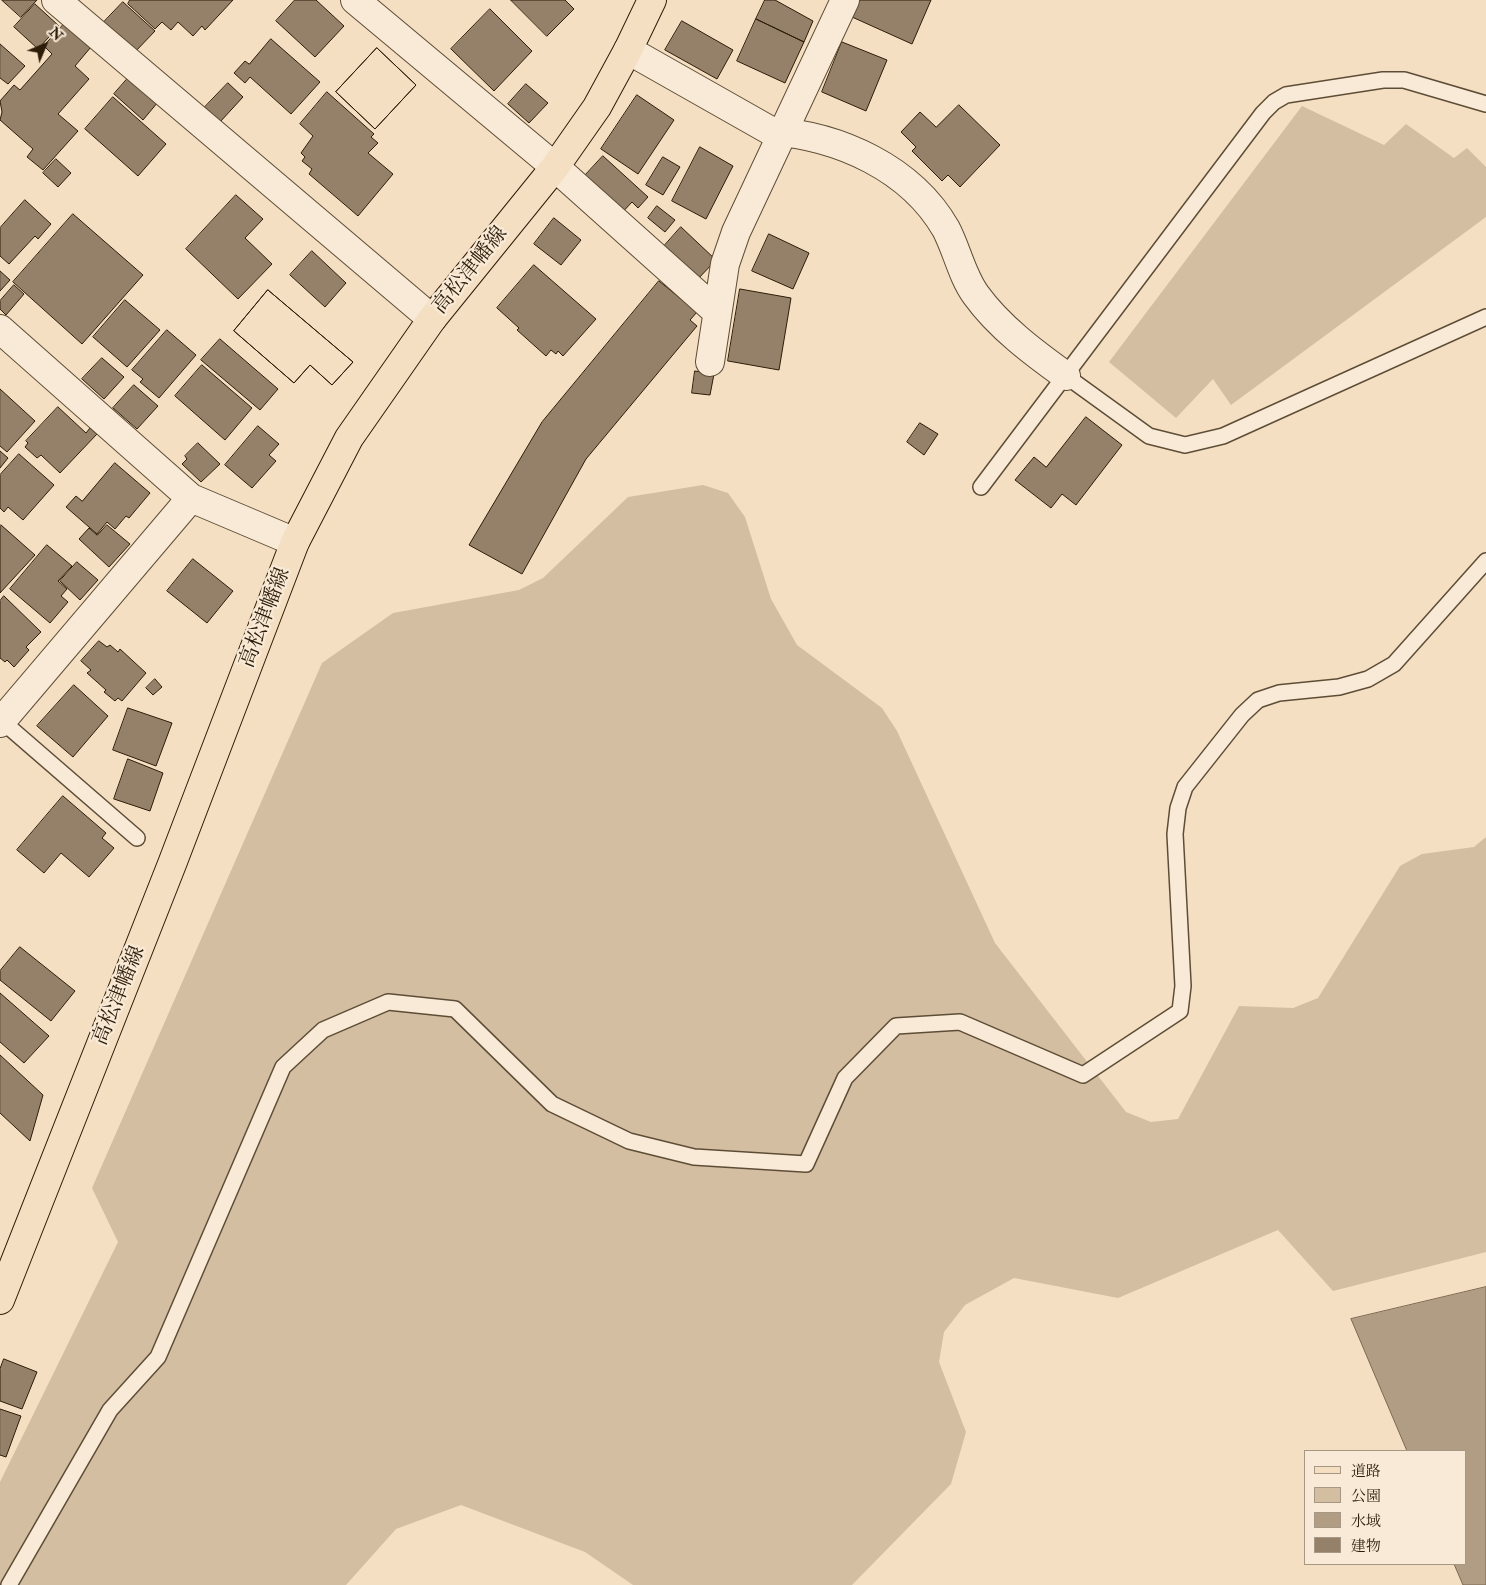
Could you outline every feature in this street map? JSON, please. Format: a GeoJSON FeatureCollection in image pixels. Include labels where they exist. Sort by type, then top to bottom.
{"type":"FeatureCollection","features":[{"type":"Feature","properties":{"kind":"main road","name":"高松津幡線"},"geometry":{"type":"LineString","coordinates":[[0,1300],[172,864],[295,542],[349,438],[432,319],[554,167],[597,107],[628,50],[652,0]]}},
{"type":"Feature","properties":{"kind":"street"},"geometry":{"type":"LineString","coordinates":[[56,0],[432,319]]}},
{"type":"Feature","properties":{"kind":"street"},"geometry":{"type":"LineString","coordinates":[[355,0],[554,167],[716,311]]}},
{"type":"Feature","properties":{"kind":"street"},"geometry":{"type":"LineString","coordinates":[[710,362],[716,311],[725,264],[736,232],[845,0]]}},
{"type":"Feature","properties":{"kind":"street"},"geometry":{"type":"LineString","coordinates":[[628,50],[771,131],[794,133],[858,153],[898,174],[931,206],[946,230],[975,294],[1022,342],[1066,376]]}},
{"type":"Feature","properties":{"kind":"street"},"geometry":{"type":"LineString","coordinates":[[0,329],[191,498],[295,542]]}},
{"type":"Feature","properties":{"kind":"street"},"geometry":{"type":"LineString","coordinates":[[1,722],[191,498]]}},
{"type":"Feature","properties":{"kind":"lane"},"geometry":{"type":"LineString","coordinates":[[981,487],[1263,113],[1274,102],[1286,95],[1383,80],[1404,80],[1486,104]]}},
{"type":"Feature","properties":{"kind":"lane"},"geometry":{"type":"LineString","coordinates":[[1066,376],[1149,436],[1185,446],[1223,436],[1486,316]]}},
{"type":"Feature","properties":{"kind":"lane"},"geometry":{"type":"LineString","coordinates":[[9,1585],[110,1410],[158,1357],[284,1067],[324,1030],[388,1002],[455,1008],[552,1104],[629,1142],[694,1157],[806,1164],[845,1078],[896,1026],[960,1022],[1083,1075],[1180,1011],[1183,986],[1174,834],[1178,808],[1185,787],[1242,715],[1258,700],[1280,693],[1339,687],[1361,681],[1394,664],[1486,561]]}},
{"type":"Feature","properties":{"kind":"lane"},"geometry":{"type":"LineString","coordinates":[[1,722],[137,838]]}},
{"type":"Feature","properties":{"kind":"green space"},"geometry":{"type":"Polygon","coordinates":[[[1302,106],[1384,145],[1406,124],[1454,158],[1467,148],[1486,167],[1486,217],[1231,405],[1213,379],[1176,418],[1109,362],[1302,106]]]}},
{"type":"Feature","properties":{"kind":"green space"},"geometry":{"type":"Polygon","coordinates":[[[703,485],[728,493],[745,517],[771,599],[797,645],[882,708],[897,731],[995,943],[1126,1112],[1151,1122],[1178,1119],[1239,1006],[1293,1008],[1318,998],[1400,866],[1422,854],[1474,847],[1486,837],[1486,1252],[1333,1291],[1278,1230],[1118,1298],[1014,1278],[965,1305],[944,1332],[939,1362],[966,1432],[951,1484],[852,1585],[633,1585],[585,1552],[461,1505],[396,1529],[346,1585],[0,1585],[0,1482],[118,1242],[92,1188],[322,663],[393,613],[519,590],[543,578],[628,497],[703,485]]]}},
{"type":"Feature","properties":{"kind":"water"},"geometry":{"type":"Polygon","coordinates":[[[1486,1287],[1486,1585],[1463,1585],[1454,1565],[1466,1565],[1466,1450],[1407,1450],[1351,1319],[1486,1287]]]}},
{"type":"Feature","properties":{"kind":"building"},"geometry":{"type":"Polygon","coordinates":[[[2,0],[37,0],[21,17],[2,0]]]}},
{"type":"Feature","properties":{"kind":"building"},"geometry":{"type":"Polygon","coordinates":[[[130,0],[233,0],[205,30],[202,26],[193,36],[178,22],[171,30],[162,22],[155,29],[128,4],[130,0]]]}},
{"type":"Feature","properties":{"kind":"building"},"geometry":{"type":"Polygon","coordinates":[[[295,0],[316,0],[344,26],[315,57],[276,21],[295,0]]]}},
{"type":"Feature","properties":{"kind":"building"},"geometry":{"type":"Polygon","coordinates":[[[511,0],[565,0],[574,9],[547,36],[511,0]]]}},
{"type":"Feature","properties":{"kind":"building"},"geometry":{"type":"Polygon","coordinates":[[[765,0],[775,0],[813,21],[804,42],[756,19],[765,0]]]}},
{"type":"Feature","properties":{"kind":"building"},"geometry":{"type":"Polygon","coordinates":[[[860,0],[931,0],[912,44],[852,17],[860,0]]]}},
{"type":"Feature","properties":{"kind":"building"},"geometry":{"type":"Polygon","coordinates":[[[123,2],[155,31],[134,53],[103,23],[123,2]]]}},
{"type":"Feature","properties":{"kind":"building"},"geometry":{"type":"Polygon","coordinates":[[[35,4],[59,26],[38,49],[14,27],[35,4]]]}},
{"type":"Feature","properties":{"kind":"building"},"geometry":{"type":"Polygon","coordinates":[[[490,9],[532,51],[494,91],[451,49],[490,9]]]}},
{"type":"Feature","properties":{"kind":"building"},"geometry":{"type":"Polygon","coordinates":[[[756,19],[804,42],[785,83],[737,61],[756,19]]]}},
{"type":"Feature","properties":{"kind":"building"},"geometry":{"type":"Polygon","coordinates":[[[682,21],[733,50],[717,79],[665,50],[682,21]]]}},
{"type":"Feature","properties":{"kind":"building"},"geometry":{"type":"Polygon","coordinates":[[[64,24],[91,47],[75,66],[89,79],[58,114],[78,131],[43,170],[27,157],[33,149],[0,120],[2,112],[0,101],[14,85],[20,90],[52,54],[44,46],[64,24]]]}},
{"type":"Feature","properties":{"kind":"building"},"geometry":{"type":"Polygon","coordinates":[[[271,39],[320,82],[291,114],[250,77],[245,83],[234,73],[245,61],[249,64],[271,39]]]}},
{"type":"Feature","properties":{"kind":"building"},"geometry":{"type":"Polygon","coordinates":[[[842,42],[887,60],[866,111],[822,92],[842,42]]]}},
{"type":"Feature","properties":{"kind":"building"},"geometry":{"type":"Polygon","coordinates":[[[0,44],[25,66],[8,84],[0,78],[0,44]]]}},
{"type":"Feature","properties":{"kind":"building"},"geometry":{"type":"Polygon","coordinates":[[[377,48],[416,85],[375,129],[336,92],[377,48]]]}},
{"type":"Feature","properties":{"kind":"building"},"geometry":{"type":"Polygon","coordinates":[[[377,48],[416,85],[375,129],[336,92],[377,48]]]}},
{"type":"Feature","properties":{"kind":"building"},"geometry":{"type":"Polygon","coordinates":[[[129,77],[158,102],[143,120],[114,94],[129,77]]]}},
{"type":"Feature","properties":{"kind":"building"},"geometry":{"type":"Polygon","coordinates":[[[228,83],[243,97],[220,122],[204,108],[228,83]]]}},
{"type":"Feature","properties":{"kind":"building"},"geometry":{"type":"Polygon","coordinates":[[[526,84],[548,103],[529,123],[508,104],[526,84]]]}},
{"type":"Feature","properties":{"kind":"building"},"geometry":{"type":"Polygon","coordinates":[[[327,92],[374,134],[371,137],[378,143],[368,153],[393,174],[358,216],[309,174],[312,169],[302,161],[305,157],[301,153],[313,136],[300,124],[327,92]]]}},
{"type":"Feature","properties":{"kind":"building"},"geometry":{"type":"Polygon","coordinates":[[[637,95],[674,120],[638,174],[601,149],[637,95]]]}},
{"type":"Feature","properties":{"kind":"building"},"geometry":{"type":"Polygon","coordinates":[[[113,97],[166,144],[138,176],[85,129],[113,97]]]}},
{"type":"Feature","properties":{"kind":"building"},"geometry":{"type":"Polygon","coordinates":[[[959,105],[1000,145],[960,187],[948,175],[942,181],[912,151],[916,147],[901,132],[920,112],[936,127],[959,105]]]}},
{"type":"Feature","properties":{"kind":"building"},"geometry":{"type":"Polygon","coordinates":[[[700,147],[733,166],[706,219],[672,201],[700,147]]]}},
{"type":"Feature","properties":{"kind":"building"},"geometry":{"type":"Polygon","coordinates":[[[603,156],[648,197],[638,208],[632,202],[619,216],[580,181],[603,156]]]}},
{"type":"Feature","properties":{"kind":"building"},"geometry":{"type":"Polygon","coordinates":[[[663,157],[680,167],[663,195],[646,185],[663,157]]]}},
{"type":"Feature","properties":{"kind":"building"},"geometry":{"type":"Polygon","coordinates":[[[56,159],[71,173],[58,187],[43,173],[56,159]]]}},
{"type":"Feature","properties":{"kind":"building"},"geometry":{"type":"Polygon","coordinates":[[[236,195],[263,219],[245,238],[272,264],[238,299],[186,249],[236,195]]]}},
{"type":"Feature","properties":{"kind":"building"},"geometry":{"type":"Polygon","coordinates":[[[25,200],[51,224],[38,239],[35,236],[9,264],[0,256],[0,228],[25,200]]]}},
{"type":"Feature","properties":{"kind":"building"},"geometry":{"type":"Polygon","coordinates":[[[657,206],[675,220],[665,232],[648,218],[657,206]]]}},
{"type":"Feature","properties":{"kind":"building"},"geometry":{"type":"Polygon","coordinates":[[[73,214],[143,275],[82,344],[13,282],[73,214]]]}},
{"type":"Feature","properties":{"kind":"building"},"geometry":{"type":"Polygon","coordinates":[[[554,218],[581,240],[561,265],[534,244],[554,218]]]}},
{"type":"Feature","properties":{"kind":"building"},"geometry":{"type":"Polygon","coordinates":[[[681,227],[716,260],[695,282],[658,253],[681,227]]]}},
{"type":"Feature","properties":{"kind":"building"},"geometry":{"type":"Polygon","coordinates":[[[769,234],[809,253],[793,289],[752,271],[769,234]]]}},
{"type":"Feature","properties":{"kind":"building"},"geometry":{"type":"Polygon","coordinates":[[[312,251],[346,283],[325,307],[290,275],[312,251]]]}},
{"type":"Feature","properties":{"kind":"building"},"geometry":{"type":"Polygon","coordinates":[[[534,265],[596,319],[563,356],[558,351],[556,354],[551,350],[546,356],[517,330],[519,328],[497,308],[534,265]]]}},
{"type":"Feature","properties":{"kind":"building"},"geometry":{"type":"Polygon","coordinates":[[[0,271],[10,280],[0,291],[0,271]]]}},
{"type":"Feature","properties":{"kind":"building"},"geometry":{"type":"Polygon","coordinates":[[[659,281],[697,312],[690,320],[697,326],[586,459],[522,574],[469,545],[542,422],[659,281]]]}},
{"type":"Feature","properties":{"kind":"building"},"geometry":{"type":"Polygon","coordinates":[[[14,285],[24,294],[6,315],[0,309],[0,301],[14,285]]]}},
{"type":"Feature","properties":{"kind":"building"},"geometry":{"type":"Polygon","coordinates":[[[740,289],[791,298],[779,370],[728,361],[740,289]]]}},
{"type":"Feature","properties":{"kind":"building"},"geometry":{"type":"Polygon","coordinates":[[[268,290],[353,362],[332,385],[310,365],[294,383],[234,331],[268,290]]]}},
{"type":"Feature","properties":{"kind":"building"},"geometry":{"type":"Polygon","coordinates":[[[268,290],[353,362],[332,385],[310,365],[294,383],[234,331],[268,290]]]}},
{"type":"Feature","properties":{"kind":"building"},"geometry":{"type":"Polygon","coordinates":[[[125,300],[160,330],[127,367],[93,337],[125,300]]]}},
{"type":"Feature","properties":{"kind":"building"},"geometry":{"type":"Polygon","coordinates":[[[167,330],[196,355],[159,398],[140,382],[143,379],[132,370],[167,330]]]}},
{"type":"Feature","properties":{"kind":"building"},"geometry":{"type":"Polygon","coordinates":[[[220,339],[278,389],[260,410],[201,360],[220,339]]]}},
{"type":"Feature","properties":{"kind":"building"},"geometry":{"type":"Polygon","coordinates":[[[102,358],[124,377],[104,399],[82,379],[102,358]]]}},
{"type":"Feature","properties":{"kind":"building"},"geometry":{"type":"Polygon","coordinates":[[[202,365],[252,408],[225,440],[175,396],[202,365]]]}},
{"type":"Feature","properties":{"kind":"building"},"geometry":{"type":"Polygon","coordinates":[[[695,371],[714,374],[710,395],[692,393],[695,371]]]}},
{"type":"Feature","properties":{"kind":"building"},"geometry":{"type":"Polygon","coordinates":[[[134,385],[158,406],[137,429],[113,408],[134,385]]]}},
{"type":"Feature","properties":{"kind":"building"},"geometry":{"type":"Polygon","coordinates":[[[0,389],[35,421],[7,452],[0,446],[0,389]]]}},
{"type":"Feature","properties":{"kind":"building"},"geometry":{"type":"Polygon","coordinates":[[[58,407],[86,433],[90,428],[97,434],[60,473],[41,455],[37,458],[25,447],[28,443],[26,441],[58,407]]]}},
{"type":"Feature","properties":{"kind":"building"},"geometry":{"type":"Polygon","coordinates":[[[1086,417],[1122,445],[1076,505],[1062,494],[1051,508],[1015,480],[1034,457],[1046,467],[1086,417]]]}},
{"type":"Feature","properties":{"kind":"building"},"geometry":{"type":"Polygon","coordinates":[[[920,423],[938,434],[924,455],[907,442],[920,423]]]}},
{"type":"Feature","properties":{"kind":"building"},"geometry":{"type":"Polygon","coordinates":[[[258,426],[279,444],[269,455],[276,461],[252,488],[225,465],[258,426]]]}},
{"type":"Feature","properties":{"kind":"building"},"geometry":{"type":"Polygon","coordinates":[[[198,443],[220,464],[201,482],[182,464],[187,459],[185,456],[198,443]]]}},
{"type":"Feature","properties":{"kind":"building"},"geometry":{"type":"Polygon","coordinates":[[[0,451],[8,458],[0,468],[0,451]]]}},
{"type":"Feature","properties":{"kind":"building"},"geometry":{"type":"Polygon","coordinates":[[[19,454],[54,485],[23,520],[8,507],[4,512],[0,508],[0,475],[19,454]]]}},
{"type":"Feature","properties":{"kind":"building"},"geometry":{"type":"Polygon","coordinates":[[[115,463],[150,493],[129,518],[126,516],[115,529],[107,522],[97,534],[66,507],[76,496],[82,501],[115,463]]]}},
{"type":"Feature","properties":{"kind":"building"},"geometry":{"type":"Polygon","coordinates":[[[107,525],[130,544],[109,567],[79,539],[89,528],[97,535],[107,525]]]}},
{"type":"Feature","properties":{"kind":"building"},"geometry":{"type":"Polygon","coordinates":[[[0,526],[35,555],[0,593],[0,526]]]}},
{"type":"Feature","properties":{"kind":"building"},"geometry":{"type":"Polygon","coordinates":[[[47,545],[72,566],[58,581],[67,589],[61,596],[68,602],[50,623],[10,589],[47,545]]]}},
{"type":"Feature","properties":{"kind":"building"},"geometry":{"type":"Polygon","coordinates":[[[193,559],[233,591],[207,623],[167,591],[193,559]]]}},
{"type":"Feature","properties":{"kind":"building"},"geometry":{"type":"Polygon","coordinates":[[[77,562],[98,580],[80,600],[60,581],[77,562]]]}},
{"type":"Feature","properties":{"kind":"building"},"geometry":{"type":"Polygon","coordinates":[[[4,596],[41,632],[26,647],[29,650],[14,667],[7,660],[5,662],[0,658],[0,601],[4,596]]]}},
{"type":"Feature","properties":{"kind":"building"},"geometry":{"type":"Polygon","coordinates":[[[99,641],[107,647],[110,645],[118,652],[120,649],[146,673],[122,701],[118,698],[115,701],[104,692],[106,690],[87,673],[91,670],[81,661],[99,641]]]}},
{"type":"Feature","properties":{"kind":"building"},"geometry":{"type":"Polygon","coordinates":[[[155,679],[162,687],[153,695],[146,688],[155,679]]]}},
{"type":"Feature","properties":{"kind":"building"},"geometry":{"type":"Polygon","coordinates":[[[74,685],[108,716],[73,757],[37,726],[74,685]]]}},
{"type":"Feature","properties":{"kind":"building"},"geometry":{"type":"Polygon","coordinates":[[[128,708],[172,723],[156,766],[113,750],[128,708]]]}},
{"type":"Feature","properties":{"kind":"building"},"geometry":{"type":"Polygon","coordinates":[[[128,759],[163,773],[150,811],[114,799],[128,759]]]}},
{"type":"Feature","properties":{"kind":"building"},"geometry":{"type":"Polygon","coordinates":[[[63,796],[106,833],[102,838],[114,848],[89,877],[61,853],[44,873],[17,850],[63,796]]]}},
{"type":"Feature","properties":{"kind":"building"},"geometry":{"type":"Polygon","coordinates":[[[20,947],[75,991],[51,1021],[0,980],[0,971],[20,947]]]}},
{"type":"Feature","properties":{"kind":"building"},"geometry":{"type":"Polygon","coordinates":[[[0,993],[49,1036],[24,1063],[0,1042],[0,993]]]}},
{"type":"Feature","properties":{"kind":"building"},"geometry":{"type":"Polygon","coordinates":[[[0,1055],[43,1095],[30,1141],[0,1113],[0,1055]]]}},
{"type":"Feature","properties":{"kind":"building"},"geometry":{"type":"Polygon","coordinates":[[[4,1359],[37,1372],[22,1409],[0,1401],[0,1369],[4,1359]]]}},
{"type":"Feature","properties":{"kind":"building"},"geometry":{"type":"Polygon","coordinates":[[[0,1409],[21,1416],[6,1457],[0,1455],[0,1409]]]}}]}
